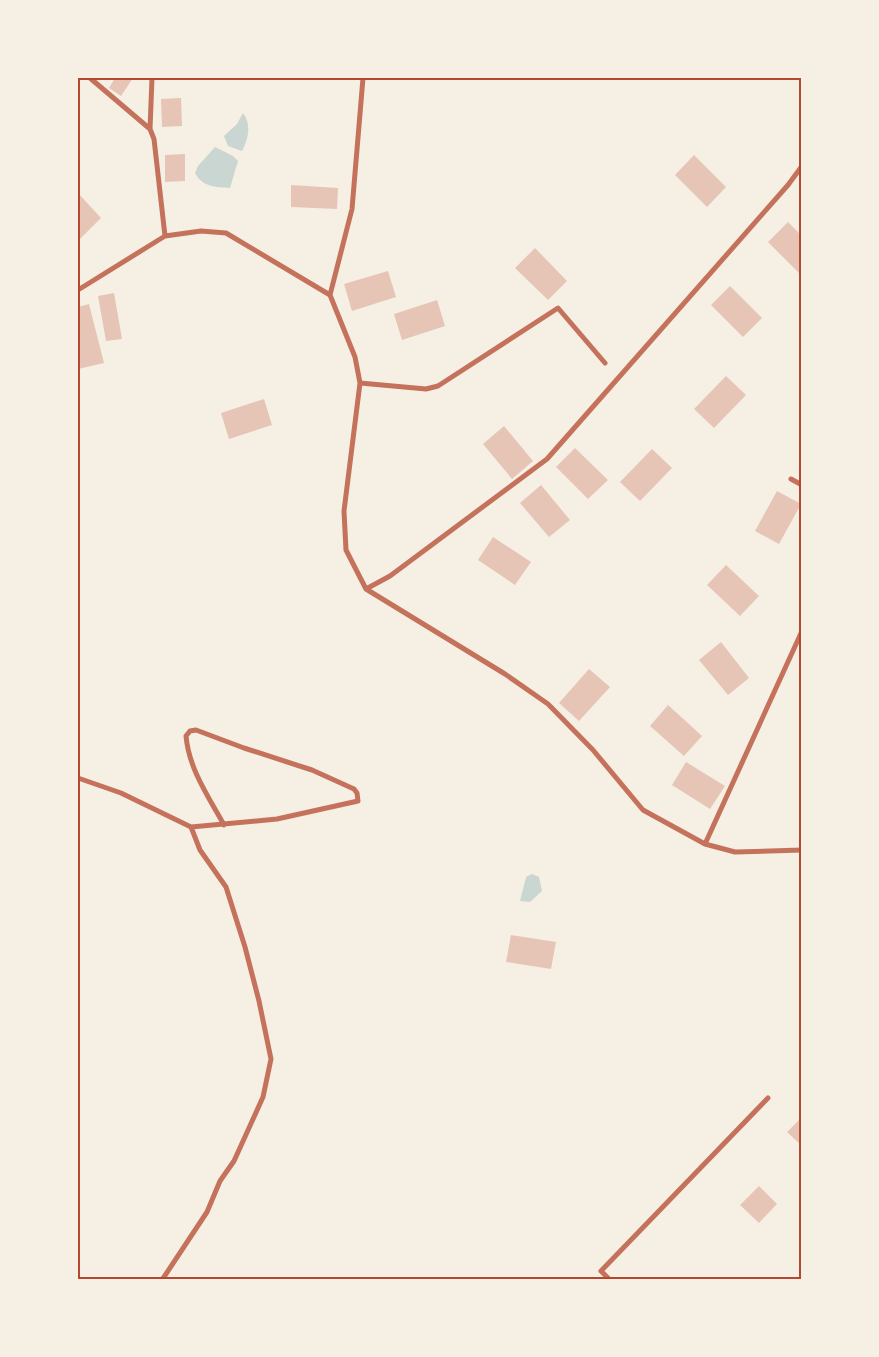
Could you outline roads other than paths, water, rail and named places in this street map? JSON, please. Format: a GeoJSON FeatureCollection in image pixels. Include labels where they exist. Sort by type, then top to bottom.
{"type":"FeatureCollection","features":[{"type":"Feature","properties":{"kind":"street"},"geometry":{"type":"LineString","coordinates":[[90,78],[150,129],[154,138],[165,236]]}},
{"type":"Feature","properties":{"kind":"street"},"geometry":{"type":"LineString","coordinates":[[150,129],[152,78]]}},
{"type":"Feature","properties":{"kind":"street"},"geometry":{"type":"LineString","coordinates":[[363,78],[352,209],[330,295],[355,357],[360,383],[344,511],[346,550],[366,589],[505,674],[548,704],[593,750],[643,810],[705,844],[735,852],[802,850]]}},
{"type":"Feature","properties":{"kind":"street"},"geometry":{"type":"LineString","coordinates":[[366,589],[390,576],[547,459],[788,185],[802,166]]}},
{"type":"Feature","properties":{"kind":"street"},"geometry":{"type":"LineString","coordinates":[[78,290],[165,236],[201,231],[226,232],[330,295]]}},
{"type":"Feature","properties":{"kind":"street"},"geometry":{"type":"LineString","coordinates":[[360,383],[426,389],[438,386],[558,308],[605,363]]}},
{"type":"Feature","properties":{"kind":"street"},"geometry":{"type":"LineString","coordinates":[[791,479],[802,486]]}},
{"type":"Feature","properties":{"kind":"street"},"geometry":{"type":"LineString","coordinates":[[705,844],[802,630]]}},
{"type":"Feature","properties":{"kind":"street"},"geometry":{"type":"LineString","coordinates":[[78,778],[121,793],[191,827],[224,825],[277,819],[358,801],[357,793],[354,789],[312,770],[196,730],[190,731],[186,736],[187,750],[197,777],[224,825]]}},
{"type":"Feature","properties":{"kind":"street"},"geometry":{"type":"LineString","coordinates":[[162,1280],[207,1212],[220,1181],[234,1161],[263,1097],[271,1059],[250,965],[226,887],[200,850],[191,827]]}},
{"type":"Feature","properties":{"kind":"street"},"geometry":{"type":"LineString","coordinates":[[610,1280],[600,1271],[768,1098]]}}]}
